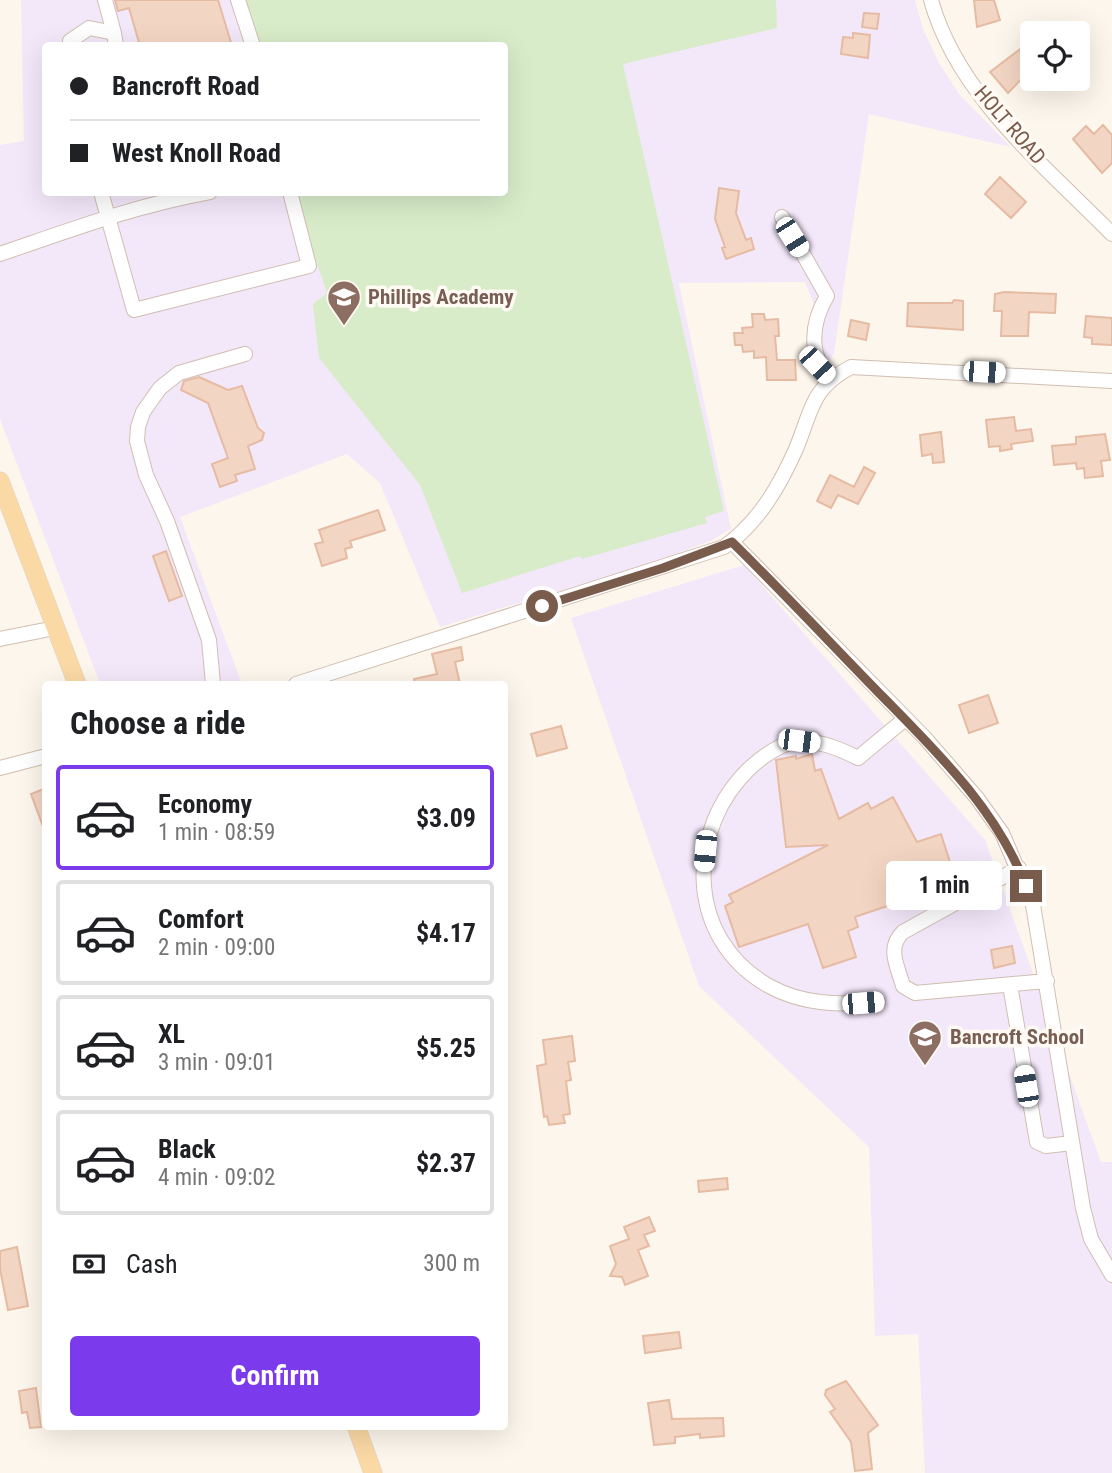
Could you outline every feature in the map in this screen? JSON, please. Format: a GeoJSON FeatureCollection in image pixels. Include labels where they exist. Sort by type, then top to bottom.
{"type":"FeatureCollection","features":[{"type":"Feature","properties":{"kind":"main road"},"geometry":{"type":"LineString","coordinates":[[1,485],[76,681]]}},
{"type":"Feature","properties":{"kind":"main road"},"geometry":{"type":"LineString","coordinates":[[357,1430],[373,1473]]}},
{"type":"Feature","properties":{"kind":"street"},"geometry":{"type":"LineString","coordinates":[[105,0],[115,39]]}},
{"type":"Feature","properties":{"kind":"street"},"geometry":{"type":"LineString","coordinates":[[238,0],[252,42]]}},
{"type":"Feature","properties":{"kind":"street","name":"HOLT ROAD"},"geometry":{"type":"LineString","coordinates":[[931,0],[938,24],[976,89],[1112,234]]}},
{"type":"Feature","properties":{"kind":"street"},"geometry":{"type":"LineString","coordinates":[[70,42],[89,28],[115,39]]}},
{"type":"Feature","properties":{"kind":"street"},"geometry":{"type":"LineString","coordinates":[[102,196],[134,310],[309,266],[291,196]]}},
{"type":"Feature","properties":{"kind":"street"},"geometry":{"type":"LineString","coordinates":[[0,254],[159,197]]}},
{"type":"Feature","properties":{"kind":"street"},"geometry":{"type":"LineString","coordinates":[[782,217],[827,296],[819,308],[814,336],[817,365],[830,378]]}},
{"type":"Feature","properties":{"kind":"street"},"geometry":{"type":"LineString","coordinates":[[213,681],[209,640],[167,522],[146,475],[137,441],[138,426],[143,412],[160,388],[179,373],[245,354]]}},
{"type":"Feature","properties":{"kind":"street"},"geometry":{"type":"LineString","coordinates":[[305,681],[663,568],[732,542],[757,520],[795,450],[820,391],[830,378],[851,368],[885,367],[1112,381]]}},
{"type":"Feature","properties":{"kind":"street"},"geometry":{"type":"LineString","coordinates":[[732,542],[905,719],[977,799],[1002,833],[1033,905],[1072,1143],[1091,1239],[1112,1275]]}},
{"type":"Feature","properties":{"kind":"street"},"geometry":{"type":"LineString","coordinates":[[0,639],[55,628]]}},
{"type":"Feature","properties":{"kind":"street"},"geometry":{"type":"LineString","coordinates":[[878,1002],[820,1003],[796,997],[768,985],[736,959],[720,937],[704,895],[705,851],[713,817],[736,781],[764,755],[799,741],[829,745],[858,758],[905,719]]}},
{"type":"Feature","properties":{"kind":"street"},"geometry":{"type":"LineString","coordinates":[[0,768],[42,757]]}},
{"type":"Feature","properties":{"kind":"street"},"geometry":{"type":"LineString","coordinates":[[1019,868],[903,932],[894,940],[893,952],[904,986],[915,993],[1047,981]]}},
{"type":"Feature","properties":{"kind":"street"},"geometry":{"type":"LineString","coordinates":[[1010,985],[1037,1142],[1046,1146],[1072,1143]]}},
{"type":"Feature","properties":{"kind":"shaded area","name":"Phillips Academy"},"geometry":{"type":"Polygon","coordinates":[[[21,0],[915,0],[923,29],[939,63],[959,94],[1011,147],[869,114],[834,353],[824,370],[816,309],[805,282],[679,283],[731,529],[710,541],[655,562],[440,627],[380,483],[347,454],[180,517],[241,681],[99,681],[0,419],[0,145],[24,141],[21,0]]]}},
{"type":"Feature","properties":{"kind":"shaded area","name":"Bancroft School"},"geometry":{"type":"Polygon","coordinates":[[[744,565],[985,840],[1101,1162],[1112,1162],[1112,1473],[925,1473],[918,1334],[875,1336],[869,1147],[699,986],[571,618],[744,565]]]}},
{"type":"Feature","properties":{"kind":"green space"},"geometry":{"type":"Polygon","coordinates":[[[237,0],[776,0],[777,28],[623,64],[724,511],[705,517],[707,523],[582,559],[580,556],[462,593],[420,485],[319,358],[313,304],[327,293],[294,196],[508,196],[508,42],[250,42],[237,0]]]}},
{"type":"Feature","properties":{"kind":"building"},"geometry":{"type":"Polygon","coordinates":[[[115,0],[218,0],[231,42],[139,42],[129,8],[118,11],[115,0]]]}},
{"type":"Feature","properties":{"kind":"building"},"geometry":{"type":"Polygon","coordinates":[[[974,0],[994,0],[1000,20],[977,27],[974,0]]]}},
{"type":"Feature","properties":{"kind":"building"},"geometry":{"type":"Polygon","coordinates":[[[864,13],[879,14],[877,29],[862,27],[864,13]]]}},
{"type":"Feature","properties":{"kind":"building"},"geometry":{"type":"Polygon","coordinates":[[[853,33],[870,35],[868,58],[841,54],[843,37],[853,38],[853,33]]]}},
{"type":"Feature","properties":{"kind":"building"},"geometry":{"type":"Polygon","coordinates":[[[1020,49],[1020,80],[1008,93],[990,72],[1020,49]]]}},
{"type":"Feature","properties":{"kind":"building"},"geometry":{"type":"Polygon","coordinates":[[[1103,125],[1112,135],[1112,163],[1102,173],[1073,139],[1086,126],[1094,134],[1103,125]]]}},
{"type":"Feature","properties":{"kind":"building"},"geometry":{"type":"Polygon","coordinates":[[[1000,177],[1026,202],[1011,218],[985,194],[1000,177]]]}},
{"type":"Feature","properties":{"kind":"building"},"geometry":{"type":"Polygon","coordinates":[[[719,188],[739,191],[736,213],[746,240],[751,238],[754,249],[726,259],[722,248],[725,247],[715,219],[719,188]]]}},
{"type":"Feature","properties":{"kind":"building"},"geometry":{"type":"Polygon","coordinates":[[[995,294],[1056,294],[1055,313],[1029,312],[1028,336],[1001,336],[1002,311],[994,311],[995,294]]]}},
{"type":"Feature","properties":{"kind":"building"},"geometry":{"type":"Polygon","coordinates":[[[954,300],[963,301],[963,330],[907,326],[908,303],[952,303],[954,300]]]}},
{"type":"Feature","properties":{"kind":"building"},"geometry":{"type":"Polygon","coordinates":[[[752,314],[764,314],[765,320],[778,319],[779,336],[775,336],[777,360],[795,360],[796,380],[767,380],[766,357],[754,358],[754,351],[743,352],[742,345],[735,345],[734,333],[743,333],[742,328],[753,327],[752,314]]]}},
{"type":"Feature","properties":{"kind":"building"},"geometry":{"type":"Polygon","coordinates":[[[1086,316],[1112,318],[1112,345],[1092,344],[1092,338],[1084,337],[1086,316]]]}},
{"type":"Feature","properties":{"kind":"building"},"geometry":{"type":"Polygon","coordinates":[[[851,320],[869,324],[866,340],[848,336],[851,320]]]}},
{"type":"Feature","properties":{"kind":"building"},"geometry":{"type":"Polygon","coordinates":[[[199,377],[228,390],[242,386],[258,428],[264,433],[262,440],[248,446],[255,469],[235,475],[237,481],[220,487],[212,464],[228,458],[208,403],[181,390],[184,381],[199,377]]]}},
{"type":"Feature","properties":{"kind":"building"},"geometry":{"type":"Polygon","coordinates":[[[1014,417],[1016,431],[1031,429],[1033,441],[1011,444],[1012,449],[1000,451],[1000,446],[989,447],[986,420],[1014,417]]]}},
{"type":"Feature","properties":{"kind":"building"},"geometry":{"type":"Polygon","coordinates":[[[941,432],[944,462],[933,463],[932,454],[922,456],[920,435],[941,432]]]}},
{"type":"Feature","properties":{"kind":"building"},"geometry":{"type":"Polygon","coordinates":[[[1105,434],[1110,460],[1101,461],[1103,476],[1085,478],[1084,468],[1077,469],[1076,463],[1054,465],[1052,446],[1076,444],[1076,437],[1105,434]]]}},
{"type":"Feature","properties":{"kind":"building"},"geometry":{"type":"Polygon","coordinates":[[[864,467],[875,473],[858,504],[838,495],[831,508],[817,501],[830,475],[854,487],[864,467]]]}},
{"type":"Feature","properties":{"kind":"building"},"geometry":{"type":"Polygon","coordinates":[[[378,510],[385,530],[350,541],[352,547],[345,549],[347,558],[322,566],[315,544],[323,542],[319,530],[378,510]]]}},
{"type":"Feature","properties":{"kind":"building"},"geometry":{"type":"Polygon","coordinates":[[[166,551],[182,596],[169,601],[153,556],[166,551]]]}},
{"type":"Feature","properties":{"kind":"building"},"geometry":{"type":"Polygon","coordinates":[[[461,647],[463,660],[455,662],[459,681],[414,681],[437,674],[432,654],[461,647]]]}},
{"type":"Feature","properties":{"kind":"building"},"geometry":{"type":"Polygon","coordinates":[[[988,695],[998,723],[969,733],[959,705],[988,695]]]}},
{"type":"Feature","properties":{"kind":"building"},"geometry":{"type":"Polygon","coordinates":[[[561,726],[567,748],[537,756],[531,734],[561,726]]]}},
{"type":"Feature","properties":{"kind":"building"},"geometry":{"type":"Polygon","coordinates":[[[812,754],[815,771],[821,769],[839,819],[868,803],[871,809],[893,797],[917,842],[941,834],[955,878],[945,881],[946,886],[855,917],[858,927],[848,931],[856,957],[823,968],[808,924],[739,947],[725,906],[733,902],[729,895],[828,845],[786,847],[776,760],[796,756],[796,759],[812,754]]]}},
{"type":"Feature","properties":{"kind":"building"},"geometry":{"type":"Polygon","coordinates":[[[42,790],[42,824],[31,794],[42,790]]]}},
{"type":"Feature","properties":{"kind":"building"},"geometry":{"type":"Polygon","coordinates":[[[1012,946],[1015,963],[994,968],[991,950],[1012,946]]]}},
{"type":"Feature","properties":{"kind":"building"},"geometry":{"type":"Polygon","coordinates":[[[572,1036],[575,1061],[568,1062],[571,1080],[566,1081],[570,1114],[563,1115],[565,1123],[549,1125],[547,1116],[544,1117],[537,1066],[546,1064],[543,1040],[572,1036]]]}},
{"type":"Feature","properties":{"kind":"building"},"geometry":{"type":"Polygon","coordinates":[[[727,1178],[728,1189],[699,1192],[698,1181],[727,1178]]]}},
{"type":"Feature","properties":{"kind":"building"},"geometry":{"type":"Polygon","coordinates":[[[649,1217],[655,1231],[644,1235],[649,1246],[638,1250],[648,1276],[625,1285],[622,1277],[610,1276],[616,1264],[610,1246],[629,1239],[624,1227],[649,1217]]]}},
{"type":"Feature","properties":{"kind":"building"},"geometry":{"type":"Polygon","coordinates":[[[17,1247],[28,1306],[8,1310],[0,1269],[0,1251],[17,1247]]]}},
{"type":"Feature","properties":{"kind":"building"},"geometry":{"type":"Polygon","coordinates":[[[679,1332],[681,1348],[645,1353],[643,1336],[679,1332]]]}},
{"type":"Feature","properties":{"kind":"building"},"geometry":{"type":"Polygon","coordinates":[[[846,1381],[878,1425],[868,1433],[872,1469],[855,1471],[851,1442],[830,1412],[835,1409],[825,1395],[826,1390],[846,1381]]]}},
{"type":"Feature","properties":{"kind":"building"},"geometry":{"type":"Polygon","coordinates":[[[36,1388],[41,1427],[30,1428],[27,1412],[22,1413],[19,1391],[36,1388]]]}},
{"type":"Feature","properties":{"kind":"building"},"geometry":{"type":"Polygon","coordinates":[[[669,1400],[672,1419],[723,1418],[724,1436],[700,1438],[700,1434],[675,1437],[675,1443],[654,1445],[648,1403],[669,1400]]]}},
{"type":"Feature","properties":{"kind":"place","name":"Phillips Academy"},"geometry":{"type":"Point","coordinates":[344,327]}},
{"type":"Feature","properties":{"kind":"place","name":"Bancroft School"},"geometry":{"type":"Point","coordinates":[925,1067]}},
{"type":"Feature","properties":{"kind":"route"},"geometry":{"type":"LineString","coordinates":[[542,606],[663,568],[732,542],[925,738],[1002,833],[1026,886]]}}]}
